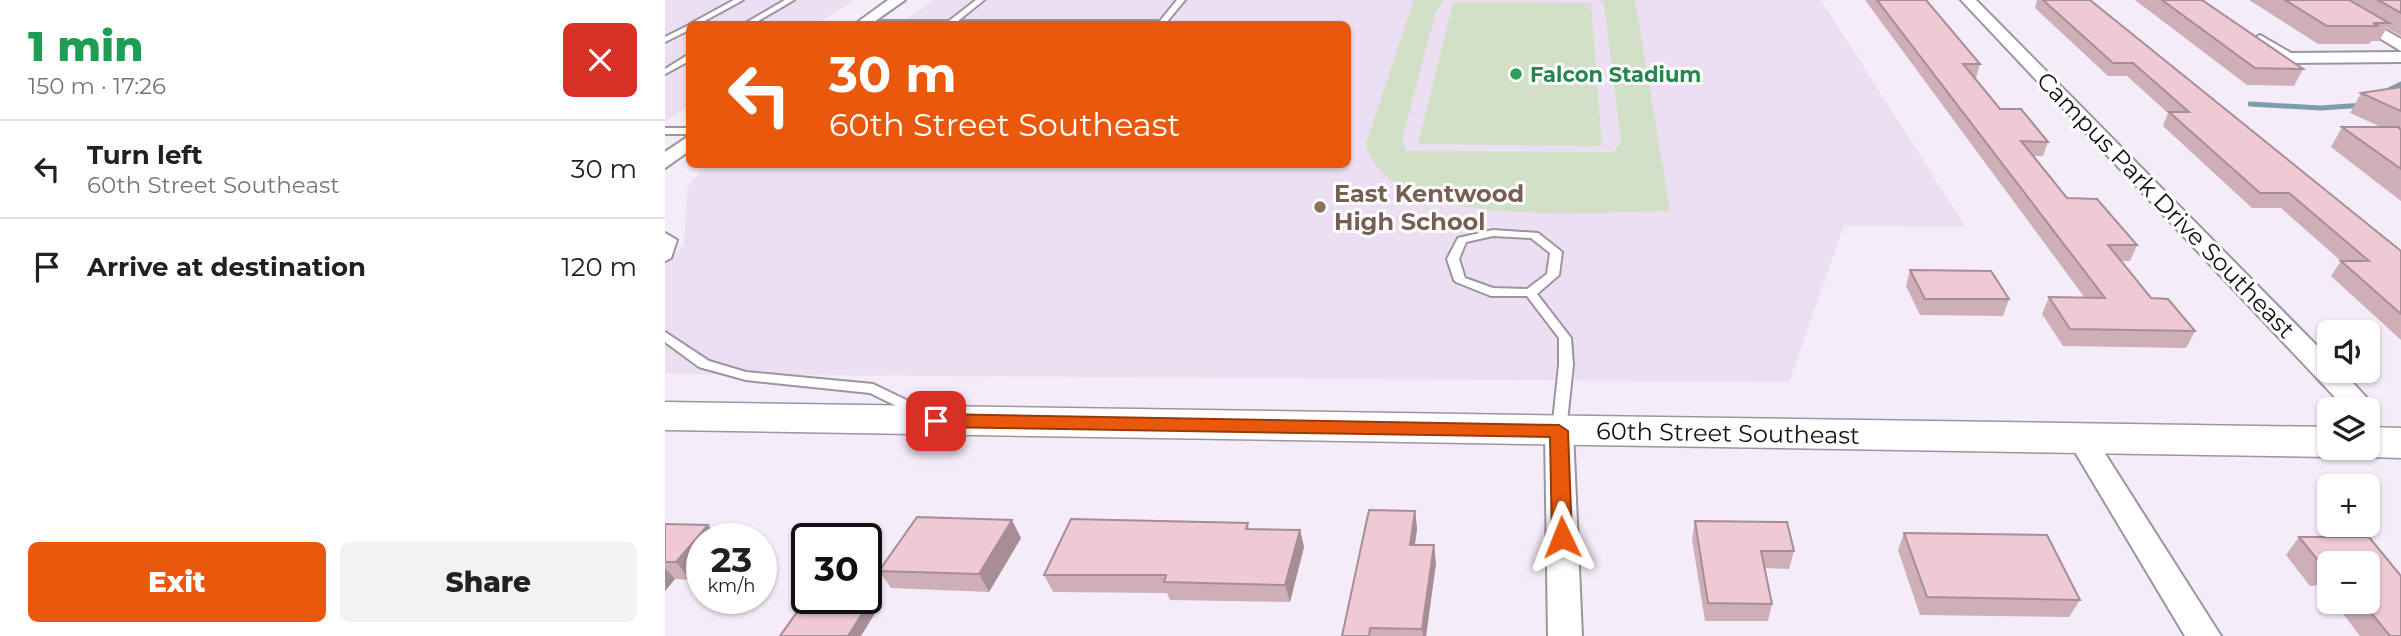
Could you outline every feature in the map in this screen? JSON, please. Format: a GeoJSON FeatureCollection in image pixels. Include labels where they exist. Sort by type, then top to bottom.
{"type":"FeatureCollection","features":[{"type":"Feature","properties":{"kind":"main road","name":"60th Street Southeast"},"geometry":{"type":"LineString","coordinates":[[665,416],[2317,442]]}},
{"type":"Feature","properties":{"kind":"street"},"geometry":{"type":"LineString","coordinates":[[868,21],[898,0]]}},
{"type":"Feature","properties":{"kind":"street","name":"Campus Park Drive Southeast"},"geometry":{"type":"LineString","coordinates":[[1968,0],[2351,397]]}},
{"type":"Feature","properties":{"kind":"street"},"geometry":{"type":"LineString","coordinates":[[2323,0],[2401,46]]}},
{"type":"Feature","properties":{"kind":"street"},"geometry":{"type":"LineString","coordinates":[[2244,29],[2288,58],[2401,57]]}},
{"type":"Feature","properties":{"kind":"street"},"geometry":{"type":"LineString","coordinates":[[665,162],[686,144]]}},
{"type":"Feature","properties":{"kind":"street"},"geometry":{"type":"LineString","coordinates":[[1559,431],[1565,636]]}},
{"type":"Feature","properties":{"kind":"street"},"geometry":{"type":"LineString","coordinates":[[2080,438],[2204,636]]}},
{"type":"Feature","properties":{"kind":"lane"},"geometry":{"type":"LineString","coordinates":[[701,21],[739,0]]}},
{"type":"Feature","properties":{"kind":"lane"},"geometry":{"type":"LineString","coordinates":[[753,21],[790,0]]}},
{"type":"Feature","properties":{"kind":"lane"},"geometry":{"type":"LineString","coordinates":[[954,21],[980,0]]}},
{"type":"Feature","properties":{"kind":"lane"},"geometry":{"type":"LineString","coordinates":[[1164,21],[1181,0]]}},
{"type":"Feature","properties":{"kind":"lane"},"geometry":{"type":"LineString","coordinates":[[665,40],[686,29]]}},
{"type":"Feature","properties":{"kind":"lane"},"geometry":{"type":"LineString","coordinates":[[665,72],[686,60]]}},
{"type":"Feature","properties":{"kind":"lane"},"geometry":{"type":"LineString","coordinates":[[665,131],[686,131]]}},
{"type":"Feature","properties":{"kind":"lane"},"geometry":{"type":"LineString","coordinates":[[1493,233],[1534,235],[1556,252],[1553,275],[1530,293],[1492,292],[1460,281],[1453,259],[1462,240],[1493,233]]}},
{"type":"Feature","properties":{"kind":"lane"},"geometry":{"type":"LineString","coordinates":[[665,236],[672,240],[665,258]]}},
{"type":"Feature","properties":{"kind":"lane"},"geometry":{"type":"LineString","coordinates":[[1530,293],[1565,338],[1566,365],[1559,431]]}},
{"type":"Feature","properties":{"kind":"lane"},"geometry":{"type":"LineString","coordinates":[[665,336],[704,365],[746,376],[873,389],[936,421]]}},
{"type":"Feature","properties":{"kind":"shaded area"},"geometry":{"type":"Polygon","coordinates":[[[665,0],[855,0],[822,21],[686,21],[686,108],[665,122],[665,0]]]}},
{"type":"Feature","properties":{"kind":"shaded area","name":"East Kentwood High School"},"geometry":{"type":"Polygon","coordinates":[[[935,0],[1821,0],[1966,227],[1844,226],[1789,382],[665,374],[665,263],[684,245],[687,188],[703,168],[1351,168],[1351,21],[904,21],[935,0]]]}},
{"type":"Feature","properties":{"kind":"green space"},"geometry":{"type":"Polygon","coordinates":[[[1414,0],[1444,0],[1436,12],[1402,139],[1406,151],[1614,152],[1621,141],[1604,5],[1600,0],[1635,0],[1670,211],[1548,213],[1452,204],[1412,191],[1382,171],[1366,143],[1414,0]]]}},
{"type":"Feature","properties":{"kind":"green space","name":"Falcon Stadium"},"geometry":{"type":"Polygon","coordinates":[[[1453,2],[1591,3],[1602,146],[1418,144],[1453,2]]]}},
{"type":"Feature","properties":{"kind":"building"},"geometry":{"type":"Polygon","coordinates":[[[1877,0],[1926,0],[1980,64],[1963,64],[2000,109],[2021,109],[2048,142],[2021,141],[2067,198],[2097,199],[2137,245],[2108,245],[2151,298],[2168,299],[2195,331],[2070,329],[2049,297],[2105,298],[1877,0]]]}},
{"type":"Feature","properties":{"kind":"building"},"geometry":{"type":"Polygon","coordinates":[[[2043,0],[2090,0],[2401,251],[2401,314],[2341,261],[2369,261],[2289,193],[2260,193],[2169,112],[2189,112],[2133,63],[2113,63],[2043,0]]]}},
{"type":"Feature","properties":{"kind":"building"},"geometry":{"type":"Polygon","coordinates":[[[2162,0],[2202,0],[2303,69],[2255,68],[2162,0]]]}},
{"type":"Feature","properties":{"kind":"building"},"geometry":{"type":"Polygon","coordinates":[[[2285,0],[2349,0],[2389,23],[2373,23],[2379,26],[2327,26],[2285,0]]]}},
{"type":"Feature","properties":{"kind":"building"},"geometry":{"type":"Polygon","coordinates":[[[2378,0],[2401,0],[2401,13],[2378,0]]]}},
{"type":"Feature","properties":{"kind":"building"},"geometry":{"type":"Polygon","coordinates":[[[2401,87],[2401,111],[2361,93],[2401,87]]]}},
{"type":"Feature","properties":{"kind":"building"},"geometry":{"type":"Polygon","coordinates":[[[2342,127],[2398,127],[2401,130],[2401,169],[2342,127]]]}},
{"type":"Feature","properties":{"kind":"building"},"geometry":{"type":"Polygon","coordinates":[[[1910,270],[1991,271],[2009,299],[1925,299],[1910,270]]]}},
{"type":"Feature","properties":{"kind":"building"},"geometry":{"type":"Polygon","coordinates":[[[1369,510],[1415,511],[1410,545],[1434,545],[1422,629],[1370,628],[1369,636],[1342,636],[1369,510]]]}},
{"type":"Feature","properties":{"kind":"building"},"geometry":{"type":"Polygon","coordinates":[[[917,517],[1012,520],[979,574],[882,571],[882,567],[917,517]]]}},
{"type":"Feature","properties":{"kind":"building"},"geometry":{"type":"Polygon","coordinates":[[[1071,519],[1248,523],[1246,529],[1300,530],[1285,585],[1164,582],[1166,575],[1044,575],[1071,519]]]}},
{"type":"Feature","properties":{"kind":"building"},"geometry":{"type":"Polygon","coordinates":[[[1695,521],[1787,522],[1794,551],[1761,551],[1772,604],[1708,603],[1695,521]]]}},
{"type":"Feature","properties":{"kind":"building"},"geometry":{"type":"Polygon","coordinates":[[[665,524],[686,524],[686,550],[676,562],[665,562],[665,524]]]}},
{"type":"Feature","properties":{"kind":"building"},"geometry":{"type":"Polygon","coordinates":[[[1904,533],[2047,535],[2080,600],[1927,597],[1904,533]]]}},
{"type":"Feature","properties":{"kind":"building"},"geometry":{"type":"Polygon","coordinates":[[[2299,537],[2369,537],[2401,576],[2401,636],[2390,636],[2372,614],[2380,614],[2380,551],[2317,551],[2317,559],[2299,537]]]}},
{"type":"Feature","properties":{"kind":"building"},"geometry":{"type":"Polygon","coordinates":[[[796,614],[862,614],[848,636],[780,636],[796,614]]]}},
{"type":"Feature","properties":{"kind":"waterway"},"geometry":{"type":"LineString","coordinates":[[2381,94],[2401,84]]}},
{"type":"Feature","properties":{"kind":"waterway"},"geometry":{"type":"LineString","coordinates":[[2250,104],[2321,108],[2364,105]]}},
{"type":"Feature","properties":{"kind":"place","name":"Falcon Stadium"},"geometry":{"type":"Point","coordinates":[1516,74]}},
{"type":"Feature","properties":{"kind":"place","name":"East Kentwood High School"},"geometry":{"type":"Point","coordinates":[1320,207]}},
{"type":"Feature","properties":{"kind":"route"},"geometry":{"type":"LineString","coordinates":[[936,421],[1559,431],[1562,537]]}}]}
